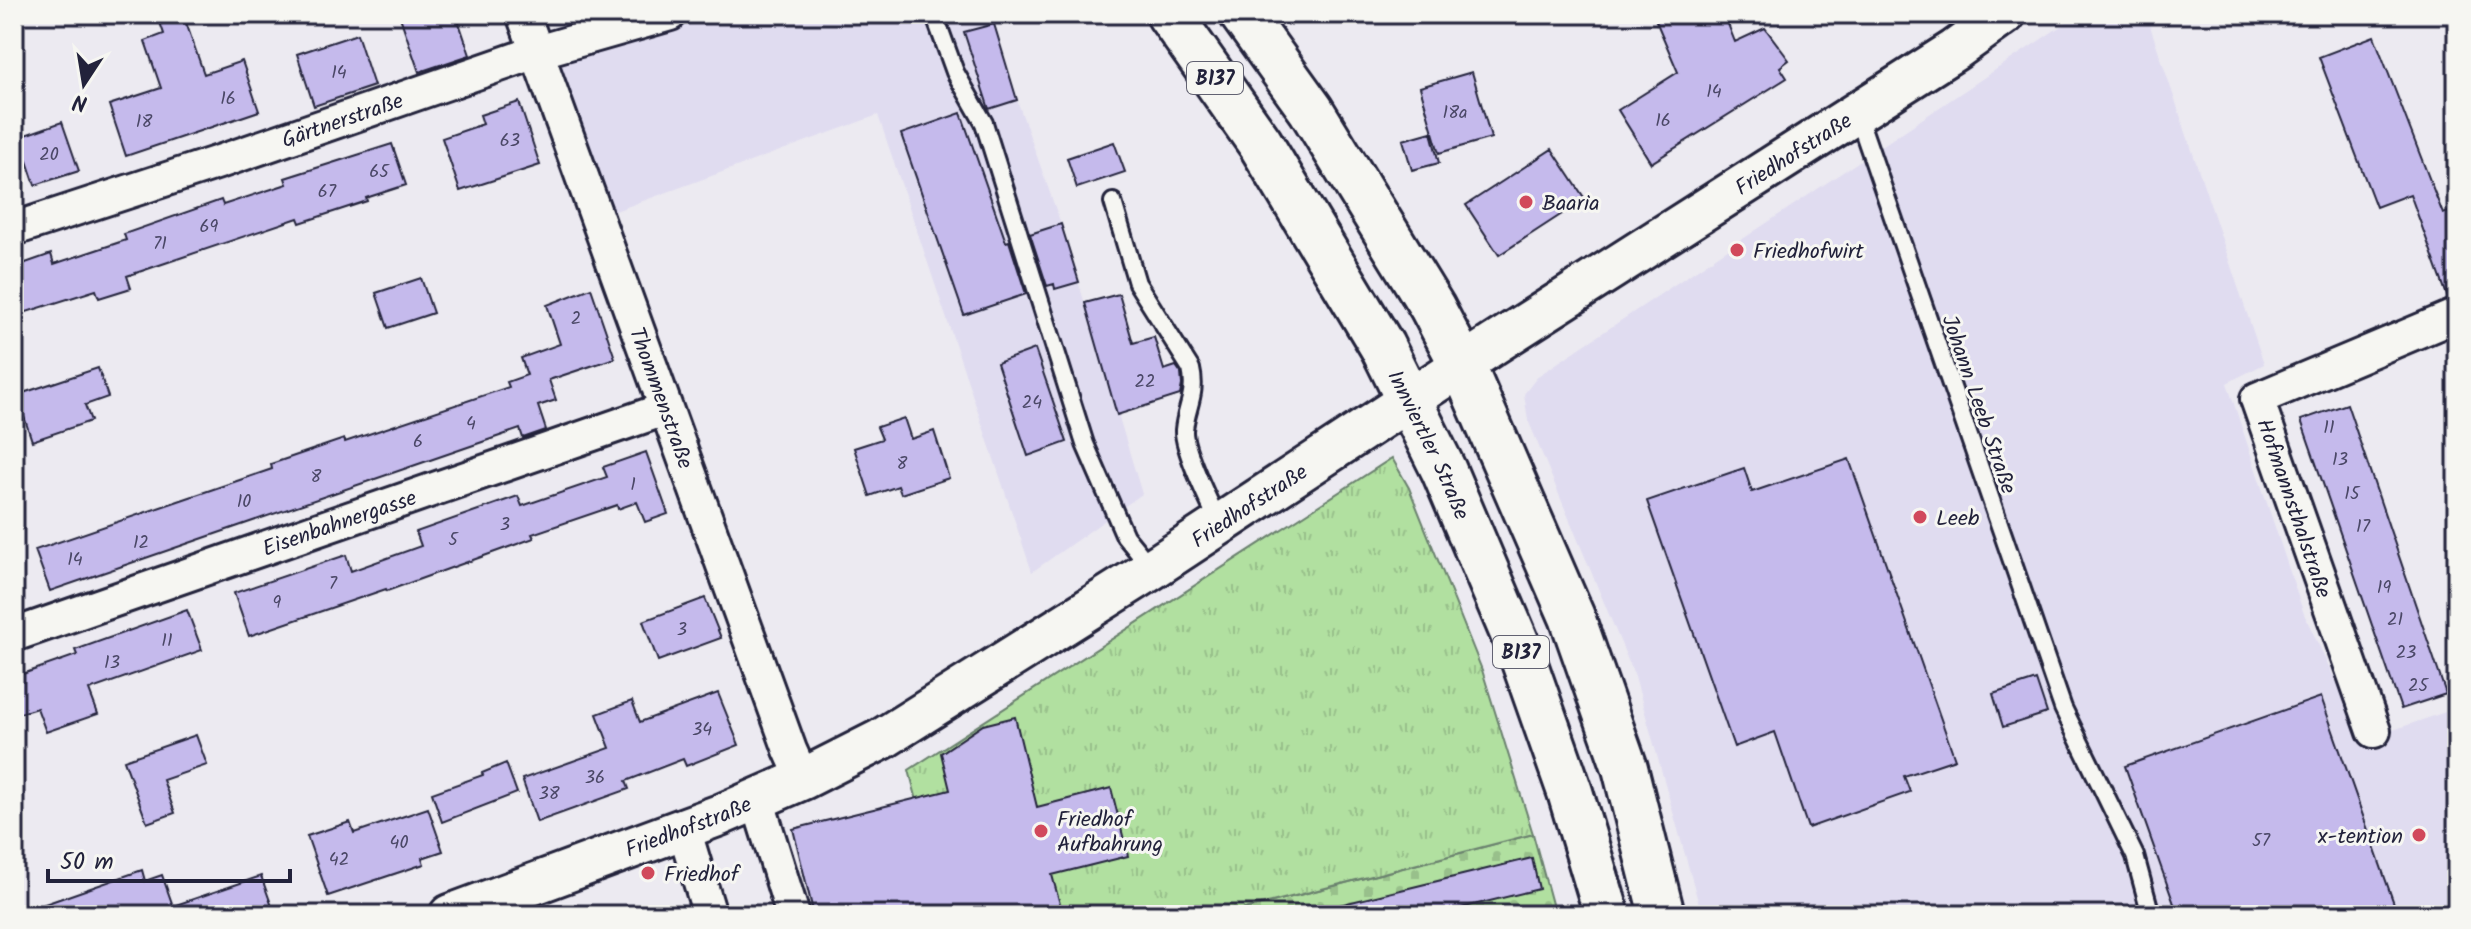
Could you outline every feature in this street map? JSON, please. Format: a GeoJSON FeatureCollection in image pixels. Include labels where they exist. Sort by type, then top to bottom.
{"type":"FeatureCollection","features":[{"type":"Feature","properties":{"kind":"main road","name":"Innviertler Straße"},"geometry":{"type":"LineString","coordinates":[[1169,14],[1260,143],[1382,346],[1444,471],[1521,653],[1570,792],[1607,915]]}},
{"type":"Feature","properties":{"kind":"main road","name":"B137"},"geometry":{"type":"LineString","coordinates":[[1242,14],[1319,123],[1432,307],[1463,366],[1572,617],[1625,768],[1662,915]]}},
{"type":"Feature","properties":{"kind":"street","name":"Thommenstraße"},"geometry":{"type":"LineString","coordinates":[[523,14],[665,409],[803,779]]}},
{"type":"Feature","properties":{"kind":"street","name":"Gärtnerstraße"},"geometry":{"type":"LineString","coordinates":[[14,229],[537,52],[670,14]]}},
{"type":"Feature","properties":{"kind":"street","name":"Friedhofstraße"},"geometry":{"type":"LineString","coordinates":[[450,915],[684,829],[803,779],[882,739],[1152,569],[2005,14]]}},
{"type":"Feature","properties":{"kind":"street","name":"Hofmannsthalstraße"},"geometry":{"type":"LineString","coordinates":[[2374,731],[2257,399],[2457,315]]}},
{"type":"Feature","properties":{"kind":"street","name":"Eisenbahnergasse"},"geometry":{"type":"LineString","coordinates":[[14,635],[665,409]]}},
{"type":"Feature","properties":{"kind":"street"},"geometry":{"type":"LineString","coordinates":[[757,799],[793,915]]}},
{"type":"Feature","properties":{"kind":"street"},"geometry":{"type":"LineString","coordinates":[[684,829],[710,915]]}},
{"type":"Feature","properties":{"kind":"lane"},"geometry":{"type":"LineString","coordinates":[[934,14],[955,72],[984,123],[1085,444],[1125,536],[1152,569]]}},
{"type":"Feature","properties":{"kind":"lane","name":"Johann Leeb Straße"},"geometry":{"type":"LineString","coordinates":[[1857,113],[2063,708],[2135,856],[2151,915]]}},
{"type":"Feature","properties":{"kind":"lane"},"geometry":{"type":"LineString","coordinates":[[1113,202],[1137,283],[1191,369],[1195,385],[1184,433],[1201,485],[1220,524]]}},
{"type":"Feature","properties":{"kind":"shaded area"},"geometry":{"type":"Polygon","coordinates":[[[726,14],[992,14],[1017,100],[1061,224],[1142,494],[1032,572],[878,115],[610,213],[557,63],[726,14]]]}},
{"type":"Feature","properties":{"kind":"shaded area","name":"Leeb"},"geometry":{"type":"Polygon","coordinates":[[[2079,14],[2146,14],[2264,364],[2227,383],[2304,614],[2364,740],[2457,708],[2457,915],[1702,915],[1635,677],[1528,420],[1524,394],[1538,376],[2079,14]]]}},
{"type":"Feature","properties":{"kind":"green space"},"geometry":{"type":"Polygon","coordinates":[[[1392,458],[1409,488],[1482,670],[1533,834],[1222,915],[947,915],[909,770],[1392,458]]]}},
{"type":"Feature","properties":{"kind":"green space"},"geometry":{"type":"Polygon","coordinates":[[[1533,834],[1555,915],[1222,915],[1533,834]]]}},
{"type":"Feature","properties":{"kind":"building"},"geometry":{"type":"Polygon","coordinates":[[[157,14],[183,14],[204,74],[242,61],[259,111],[126,156],[109,105],[161,88],[145,41],[164,34],[157,14]]]}},
{"type":"Feature","properties":{"kind":"building"},"geometry":{"type":"Polygon","coordinates":[[[399,14],[456,14],[470,55],[419,72],[399,14]]]}},
{"type":"Feature","properties":{"kind":"building"},"geometry":{"type":"Polygon","coordinates":[[[1653,14],[1724,14],[1735,42],[1765,28],[1789,60],[1780,67],[1787,78],[1651,163],[1618,110],[1678,72],[1653,14]]]}},
{"type":"Feature","properties":{"kind":"building"},"geometry":{"type":"Polygon","coordinates":[[[994,24],[1017,100],[989,109],[964,32],[994,24]]]}},
{"type":"Feature","properties":{"kind":"building"},"geometry":{"type":"Polygon","coordinates":[[[357,34],[374,86],[314,106],[297,54],[357,34]]]}},
{"type":"Feature","properties":{"kind":"building"},"geometry":{"type":"Polygon","coordinates":[[[2374,36],[2443,214],[2457,209],[2457,296],[2448,298],[2410,194],[2376,207],[2319,57],[2374,36]]]}},
{"type":"Feature","properties":{"kind":"building"},"geometry":{"type":"Polygon","coordinates":[[[1472,72],[1491,138],[1439,153],[1420,87],[1472,72]]]}},
{"type":"Feature","properties":{"kind":"building"},"geometry":{"type":"Polygon","coordinates":[[[519,102],[540,165],[460,191],[442,138],[483,124],[480,115],[519,102]]]}},
{"type":"Feature","properties":{"kind":"building"},"geometry":{"type":"Polygon","coordinates":[[[961,113],[1026,294],[964,315],[901,134],[961,113]]]}},
{"type":"Feature","properties":{"kind":"building"},"geometry":{"type":"Polygon","coordinates":[[[62,122],[79,171],[35,185],[19,137],[62,122]]]}},
{"type":"Feature","properties":{"kind":"building"},"geometry":{"type":"Polygon","coordinates":[[[1431,132],[1439,163],[1412,170],[1403,140],[1431,132]]]}},
{"type":"Feature","properties":{"kind":"building"},"geometry":{"type":"Polygon","coordinates":[[[1114,142],[1125,172],[1077,188],[1067,158],[1114,142]]]}},
{"type":"Feature","properties":{"kind":"building"},"geometry":{"type":"Polygon","coordinates":[[[392,144],[406,185],[300,223],[298,218],[127,276],[131,288],[99,298],[96,290],[14,316],[14,267],[51,254],[54,264],[126,240],[124,234],[221,200],[223,205],[287,184],[285,178],[392,144]]]}},
{"type":"Feature","properties":{"kind":"building","name":"Baaria"},"geometry":{"type":"Polygon","coordinates":[[[1552,149],[1585,199],[1499,255],[1466,205],[1552,149]]]}},
{"type":"Feature","properties":{"kind":"building"},"geometry":{"type":"Polygon","coordinates":[[[1061,224],[1079,282],[1055,289],[1054,284],[1047,286],[1030,234],[1061,224]]]}},
{"type":"Feature","properties":{"kind":"building"},"geometry":{"type":"Polygon","coordinates":[[[421,278],[433,313],[388,328],[376,293],[421,278]]]}},
{"type":"Feature","properties":{"kind":"building"},"geometry":{"type":"Polygon","coordinates":[[[591,288],[615,358],[549,380],[556,400],[538,406],[546,430],[523,438],[520,429],[50,591],[35,550],[272,469],[271,464],[509,387],[507,382],[527,375],[521,358],[560,344],[547,305],[591,288]]]}},
{"type":"Feature","properties":{"kind":"building"},"geometry":{"type":"Polygon","coordinates":[[[1119,294],[1133,343],[1154,337],[1164,370],[1176,366],[1181,373],[1182,385],[1180,395],[1117,415],[1085,303],[1119,294]]]}},
{"type":"Feature","properties":{"kind":"building"},"geometry":{"type":"Polygon","coordinates":[[[1035,349],[1067,442],[1028,456],[997,363],[1035,349]]]}},
{"type":"Feature","properties":{"kind":"building"},"geometry":{"type":"Polygon","coordinates":[[[98,368],[108,397],[85,405],[91,421],[32,441],[17,395],[98,368]]]}},
{"type":"Feature","properties":{"kind":"building"},"geometry":{"type":"Polygon","coordinates":[[[2347,404],[2446,694],[2401,709],[2301,420],[2347,404]]]}},
{"type":"Feature","properties":{"kind":"building"},"geometry":{"type":"Polygon","coordinates":[[[904,418],[911,439],[934,431],[949,478],[901,494],[898,486],[870,496],[854,448],[882,439],[877,427],[904,418]]]}},
{"type":"Feature","properties":{"kind":"building"},"geometry":{"type":"Polygon","coordinates":[[[646,452],[668,514],[645,522],[637,502],[618,509],[617,505],[532,534],[534,538],[387,591],[249,636],[234,593],[346,555],[351,571],[421,546],[416,532],[518,496],[522,506],[607,477],[603,467],[646,452]]]}},
{"type":"Feature","properties":{"kind":"building"},"geometry":{"type":"Polygon","coordinates":[[[1849,459],[1955,759],[1904,776],[1910,792],[1808,828],[1775,732],[1734,747],[1647,501],[1744,468],[1752,492],[1849,459]]]}},
{"type":"Feature","properties":{"kind":"building"},"geometry":{"type":"Polygon","coordinates":[[[705,598],[721,638],[658,661],[643,621],[705,598]]]}},
{"type":"Feature","properties":{"kind":"building"},"geometry":{"type":"Polygon","coordinates":[[[187,610],[202,650],[89,690],[98,714],[46,732],[37,708],[14,715],[14,677],[77,655],[75,650],[187,610]]]}},
{"type":"Feature","properties":{"kind":"building"},"geometry":{"type":"Polygon","coordinates":[[[2036,680],[2047,713],[2003,727],[1993,694],[2036,680]]]}},
{"type":"Feature","properties":{"kind":"building"},"geometry":{"type":"Polygon","coordinates":[[[718,693],[739,745],[686,766],[683,759],[626,781],[629,789],[537,822],[522,779],[610,748],[597,714],[632,701],[640,722],[718,693]]]}},
{"type":"Feature","properties":{"kind":"building","name":"x-tention"},"geometry":{"type":"Polygon","coordinates":[[[2321,697],[2398,915],[2178,915],[2125,766],[2321,697]]]}},
{"type":"Feature","properties":{"kind":"building","name":"Friedhof Aufbahrung"},"geometry":{"type":"Polygon","coordinates":[[[1015,717],[1037,807],[1111,788],[1128,856],[1052,875],[1063,915],[814,915],[793,829],[950,790],[941,753],[983,725],[1015,717]]]}},
{"type":"Feature","properties":{"kind":"building"},"geometry":{"type":"Polygon","coordinates":[[[196,735],[207,765],[163,780],[175,813],[147,823],[124,760],[196,735]]]}},
{"type":"Feature","properties":{"kind":"building"},"geometry":{"type":"Polygon","coordinates":[[[506,763],[517,793],[442,822],[432,793],[483,775],[506,763]]]}},
{"type":"Feature","properties":{"kind":"building"},"geometry":{"type":"Polygon","coordinates":[[[428,808],[443,851],[422,858],[424,864],[328,896],[307,836],[350,822],[354,833],[428,808]]]}},
{"type":"Feature","properties":{"kind":"building"},"geometry":{"type":"Polygon","coordinates":[[[1532,858],[1539,889],[1432,915],[1340,915],[1339,905],[1532,858]]]}},
{"type":"Feature","properties":{"kind":"building"},"geometry":{"type":"Polygon","coordinates":[[[142,870],[145,881],[162,875],[173,906],[261,876],[275,915],[26,915],[25,911],[142,870]]]}},
{"type":"Feature","properties":{"kind":"place","name":"Baaria"},"geometry":{"type":"Point","coordinates":[1526,202]}},
{"type":"Feature","properties":{"kind":"place","name":"Friedhofwirt"},"geometry":{"type":"Point","coordinates":[1737,250]}},
{"type":"Feature","properties":{"kind":"place","name":"Leeb"},"geometry":{"type":"Point","coordinates":[1920,517]}},
{"type":"Feature","properties":{"kind":"place","name":"Friedhof Aufbahrung"},"geometry":{"type":"Point","coordinates":[1041,831]}},
{"type":"Feature","properties":{"kind":"place","name":"x-tention"},"geometry":{"type":"Point","coordinates":[2419,835]}},
{"type":"Feature","properties":{"kind":"place","name":"Friedhof"},"geometry":{"type":"Point","coordinates":[648,873]}}]}
